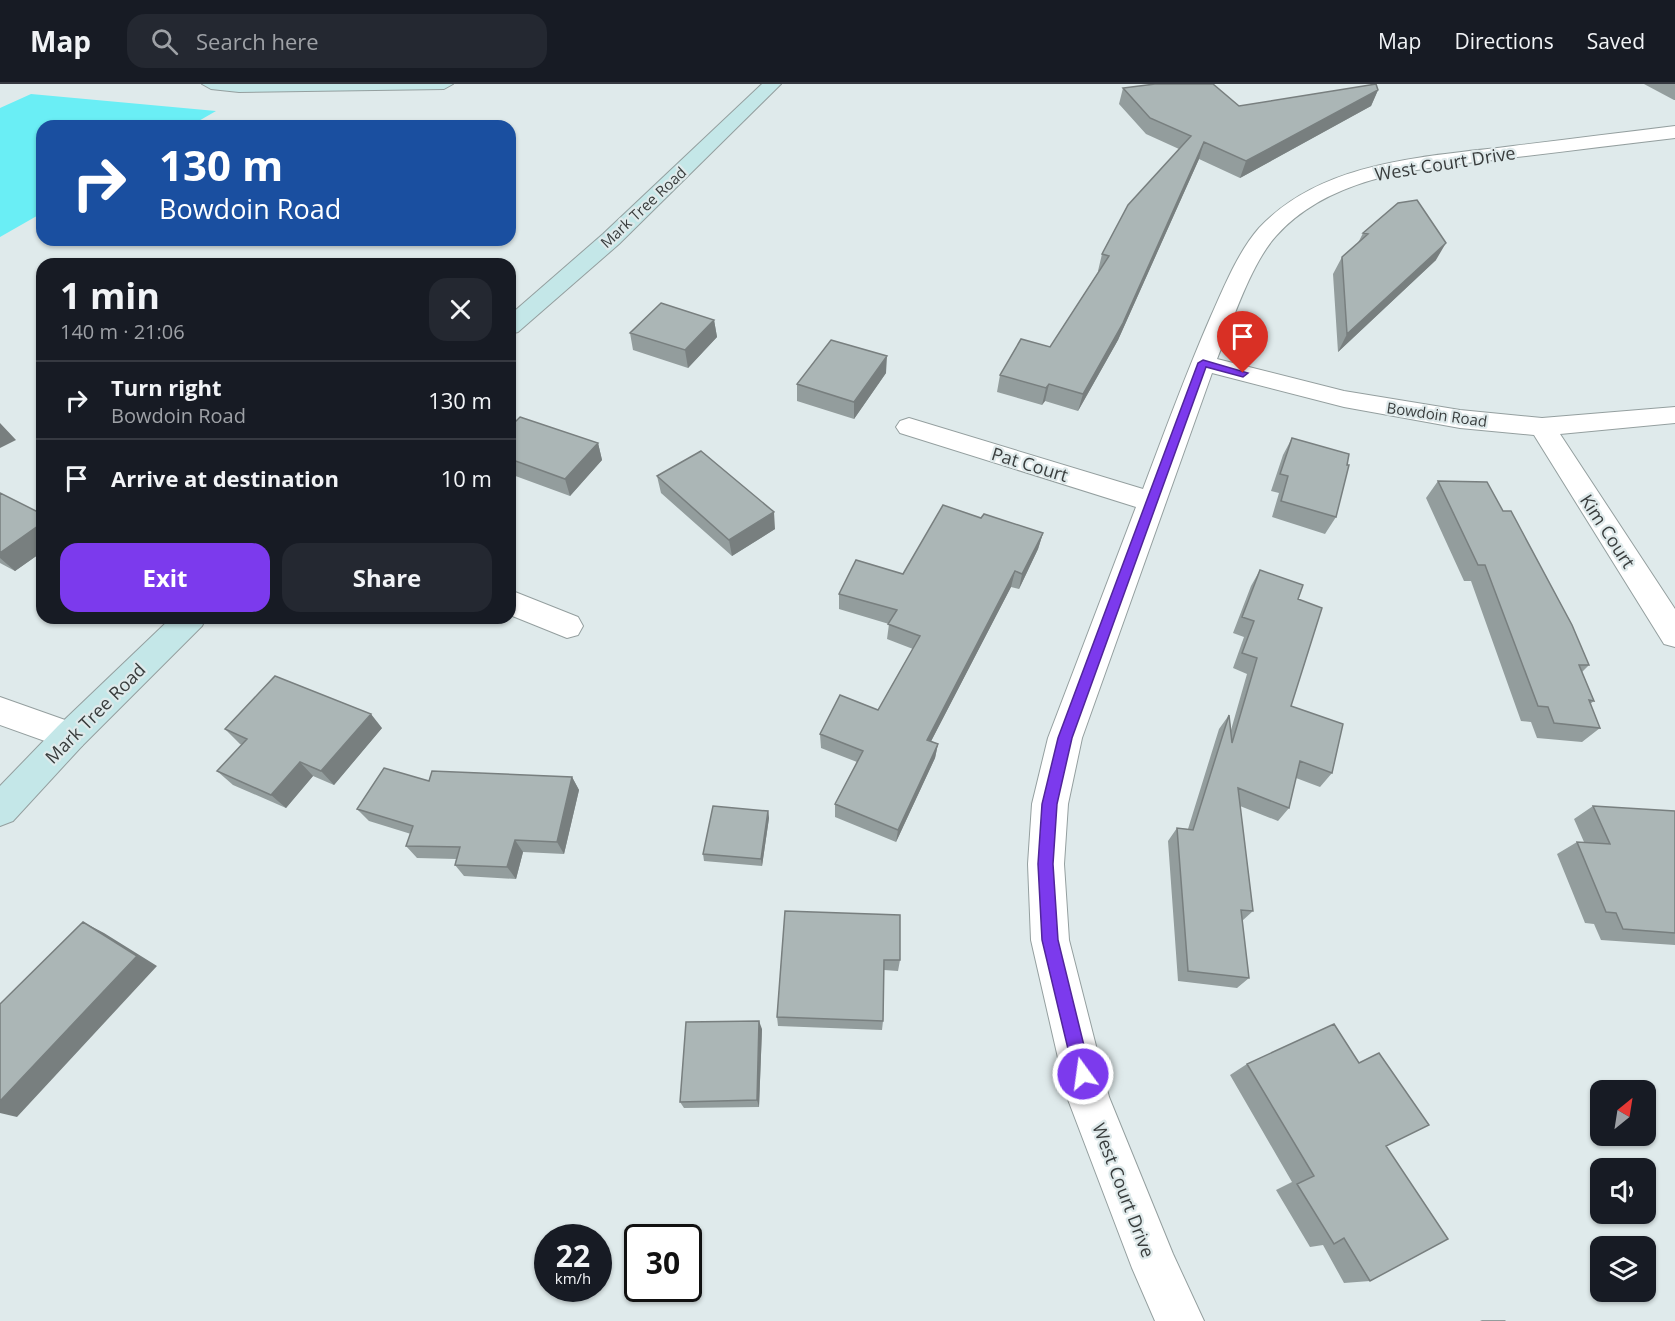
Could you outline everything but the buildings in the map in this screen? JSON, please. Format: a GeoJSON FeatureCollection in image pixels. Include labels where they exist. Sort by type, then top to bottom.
{"type":"FeatureCollection","features":[{"type":"Feature","properties":{"kind":"street"},"geometry":{"type":"LineString","coordinates":[[210,84],[239,87],[444,84]]}},
{"type":"Feature","properties":{"kind":"street","name":"Mark Tree Road"},"geometry":{"type":"LineString","coordinates":[[516,322],[611,239],[772,84]]}},
{"type":"Feature","properties":{"kind":"street","name":"West Court Drive"},"geometry":{"type":"LineString","coordinates":[[1180,1321],[1155,1268],[1088,1097],[1050,940],[1046,864],[1050,804],[1065,738],[1150,501],[1203,363],[1238,281],[1266,234],[1295,207],[1326,189],[1374,173],[1423,163],[1675,132]]}},
{"type":"Feature","properties":{"kind":"street","name":"Bowdoin Road"},"geometry":{"type":"LineString","coordinates":[[1203,363],[1344,399],[1410,412],[1542,427],[1675,416]]}},
{"type":"Feature","properties":{"kind":"street","name":"Pat Court"},"geometry":{"type":"LineString","coordinates":[[909,427],[1150,501]]}},
{"type":"Feature","properties":{"kind":"street","name":"Kim Court"},"geometry":{"type":"LineString","coordinates":[[1542,427],[1675,635]]}},
{"type":"Feature","properties":{"kind":"street"},"geometry":{"type":"LineString","coordinates":[[516,605],[567,626]]}},
{"type":"Feature","properties":{"kind":"street","name":"Mark Tree Road"},"geometry":{"type":"LineString","coordinates":[[0,810],[70,736],[185,624]]}},
{"type":"Feature","properties":{"kind":"street"},"geometry":{"type":"LineString","coordinates":[[0,711],[70,736]]}},
{"type":"Feature","properties":{"kind":"shaded area"},"geometry":{"type":"Polygon","coordinates":[[[31,94],[216,111],[200,120],[36,120],[36,216],[0,237],[0,108],[31,94]]]}},
{"type":"Feature","properties":{"kind":"route"},"geometry":{"type":"LineString","coordinates":[[1083,1074],[1050,940],[1046,864],[1050,804],[1065,738],[1150,501],[1203,363],[1243,373]]}}]}
